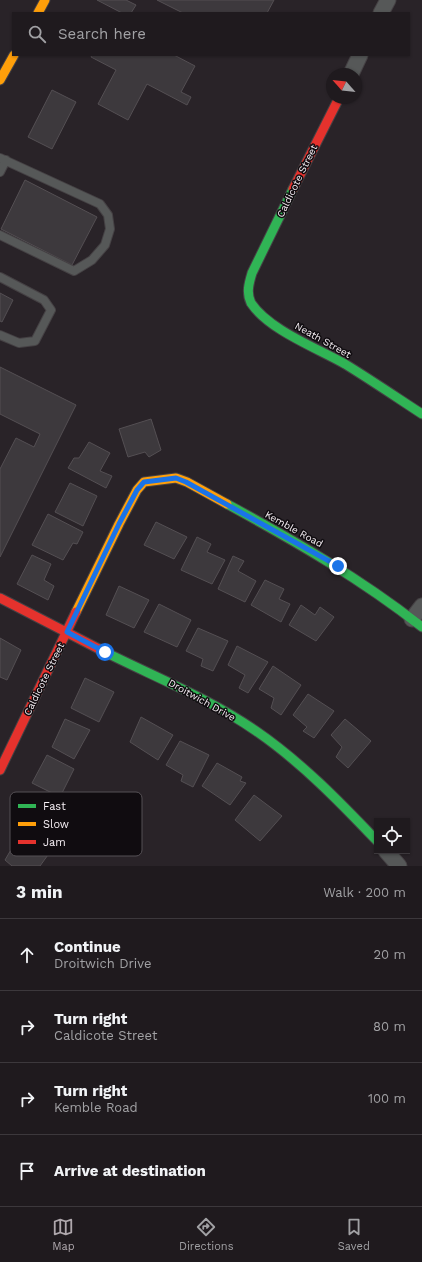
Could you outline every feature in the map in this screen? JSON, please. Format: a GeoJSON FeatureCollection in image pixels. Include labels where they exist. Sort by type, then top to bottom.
{"type":"FeatureCollection","features":[{"type":"Feature","properties":{"kind":"street"},"geometry":{"type":"LineString","coordinates":[[43,12],[45,0]]}},
{"type":"Feature","properties":{"kind":"street"},"geometry":{"type":"LineString","coordinates":[[382,12],[388,0]]}},
{"type":"Feature","properties":{"kind":"street"},"geometry":{"type":"LineString","coordinates":[[0,80],[13,56]]}},
{"type":"Feature","properties":{"kind":"street"},"geometry":{"type":"LineString","coordinates":[[354,68],[360,56]]}},
{"type":"Feature","properties":{"kind":"street","name":"Caldicote Street"},"geometry":{"type":"LineString","coordinates":[[256,264],[336,104]]}},
{"type":"Feature","properties":{"kind":"street","name":"Neath Street"},"geometry":{"type":"LineString","coordinates":[[256,264],[249,280],[248,291],[251,302],[266,320],[344,363],[422,414]]}},
{"type":"Feature","properties":{"kind":"street","name":"Kemble Road"},"geometry":{"type":"LineString","coordinates":[[144,482],[176,478],[186,482],[338,566],[417,623]]}},
{"type":"Feature","properties":{"kind":"street","name":"Caldicote Street"},"geometry":{"type":"LineString","coordinates":[[0,770],[119,524],[137,490],[144,482]]}},
{"type":"Feature","properties":{"kind":"street","name":"Droitwich Drive"},"geometry":{"type":"LineString","coordinates":[[0,598],[105,652],[176,685],[214,705],[255,730],[295,760],[331,793],[374,838]]}},
{"type":"Feature","properties":{"kind":"street"},"geometry":{"type":"LineString","coordinates":[[417,623],[422,606]]}},
{"type":"Feature","properties":{"kind":"street"},"geometry":{"type":"LineString","coordinates":[[389,854],[399,866]]}},
{"type":"Feature","properties":{"kind":"lane"},"geometry":{"type":"LineString","coordinates":[[0,172],[3,159],[100,204],[108,216],[110,230],[105,245],[92,260],[74,271],[0,235]]}},
{"type":"Feature","properties":{"kind":"lane"},"geometry":{"type":"LineString","coordinates":[[0,277],[44,300],[51,310],[35,341],[20,343],[0,335]]}},
{"type":"Feature","properties":{"kind":"building"},"geometry":{"type":"Polygon","coordinates":[[[97,0],[126,0],[136,5],[132,12],[120,12],[97,0]]]}},
{"type":"Feature","properties":{"kind":"building"},"geometry":{"type":"Polygon","coordinates":[[[157,0],[274,0],[268,12],[181,12],[157,0]]]}},
{"type":"Feature","properties":{"kind":"building"},"geometry":{"type":"Polygon","coordinates":[[[176,56],[195,66],[181,92],[191,97],[187,105],[147,84],[128,120],[98,104],[116,70],[91,57],[176,56]]]}},
{"type":"Feature","properties":{"kind":"building"},"geometry":{"type":"Polygon","coordinates":[[[52,90],[76,102],[52,149],[28,137],[52,90]]]}},
{"type":"Feature","properties":{"kind":"building"},"geometry":{"type":"Polygon","coordinates":[[[25,180],[97,217],[72,265],[1,229],[25,180]]]}},
{"type":"Feature","properties":{"kind":"building"},"geometry":{"type":"Polygon","coordinates":[[[0,293],[13,300],[2,322],[0,321],[0,293]]]}},
{"type":"Feature","properties":{"kind":"building"},"geometry":{"type":"Polygon","coordinates":[[[0,367],[76,405],[0,557],[0,469],[16,438],[34,447],[40,434],[0,414],[0,367]]]}},
{"type":"Feature","properties":{"kind":"building"},"geometry":{"type":"Polygon","coordinates":[[[151,419],[161,450],[149,457],[145,452],[128,457],[119,429],[151,419]]]}},
{"type":"Feature","properties":{"kind":"building"},"geometry":{"type":"Polygon","coordinates":[[[89,442],[110,453],[100,471],[112,476],[106,488],[68,468],[74,458],[79,458],[89,442]]]}},
{"type":"Feature","properties":{"kind":"building"},"geometry":{"type":"Polygon","coordinates":[[[70,483],[97,496],[83,526],[55,512],[70,483]]]}},
{"type":"Feature","properties":{"kind":"building"},"geometry":{"type":"Polygon","coordinates":[[[48,514],[83,532],[77,544],[73,543],[63,560],[32,545],[48,514]]]}},
{"type":"Feature","properties":{"kind":"building"},"geometry":{"type":"Polygon","coordinates":[[[156,522],[187,537],[174,559],[144,545],[156,522]]]}},
{"type":"Feature","properties":{"kind":"building"},"geometry":{"type":"Polygon","coordinates":[[[197,537],[211,544],[207,552],[225,560],[212,584],[181,570],[197,537]]]}},
{"type":"Feature","properties":{"kind":"building"},"geometry":{"type":"Polygon","coordinates":[[[32,555],[51,564],[44,580],[54,586],[48,600],[17,584],[32,555]]]}},
{"type":"Feature","properties":{"kind":"building"},"geometry":{"type":"Polygon","coordinates":[[[233,556],[244,561],[238,571],[256,581],[245,602],[218,589],[233,556]]]}},
{"type":"Feature","properties":{"kind":"building"},"geometry":{"type":"Polygon","coordinates":[[[265,580],[284,589],[279,599],[290,604],[281,622],[251,605],[265,580]]]}},
{"type":"Feature","properties":{"kind":"building"},"geometry":{"type":"Polygon","coordinates":[[[119,586],[149,600],[134,628],[106,615],[119,586]]]}},
{"type":"Feature","properties":{"kind":"building"},"geometry":{"type":"Polygon","coordinates":[[[159,604],[191,620],[177,647],[144,632],[159,604]]]}},
{"type":"Feature","properties":{"kind":"building"},"geometry":{"type":"Polygon","coordinates":[[[301,605],[315,615],[320,607],[334,617],[316,641],[289,625],[301,605]]]}},
{"type":"Feature","properties":{"kind":"building"},"geometry":{"type":"Polygon","coordinates":[[[198,628],[228,641],[213,671],[201,666],[203,659],[186,651],[198,628]]]}},
{"type":"Feature","properties":{"kind":"building"},"geometry":{"type":"Polygon","coordinates":[[[0,638],[21,650],[7,680],[0,677],[0,638]]]}},
{"type":"Feature","properties":{"kind":"building"},"geometry":{"type":"Polygon","coordinates":[[[237,646],[268,662],[248,693],[239,688],[245,675],[228,665],[237,646]]]}},
{"type":"Feature","properties":{"kind":"building"},"geometry":{"type":"Polygon","coordinates":[[[273,666],[301,685],[281,715],[271,708],[274,698],[259,689],[273,666]]]}},
{"type":"Feature","properties":{"kind":"building"},"geometry":{"type":"Polygon","coordinates":[[[85,678],[114,692],[99,722],[71,708],[85,678]]]}},
{"type":"Feature","properties":{"kind":"building"},"geometry":{"type":"Polygon","coordinates":[[[308,694],[334,711],[314,738],[303,731],[307,727],[293,715],[308,694]]]}},
{"type":"Feature","properties":{"kind":"building"},"geometry":{"type":"Polygon","coordinates":[[[141,717],[173,735],[158,760],[130,742],[141,717]]]}},
{"type":"Feature","properties":{"kind":"building"},"geometry":{"type":"Polygon","coordinates":[[[65,719],[90,730],[74,759],[52,747],[65,719]]]}},
{"type":"Feature","properties":{"kind":"building"},"geometry":{"type":"Polygon","coordinates":[[[345,719],[371,741],[348,768],[336,757],[342,747],[331,735],[345,719]]]}},
{"type":"Feature","properties":{"kind":"building"},"geometry":{"type":"Polygon","coordinates":[[[180,741],[209,755],[193,787],[181,781],[183,775],[166,765],[180,741]]]}},
{"type":"Feature","properties":{"kind":"building"},"geometry":{"type":"Polygon","coordinates":[[[47,755],[74,769],[62,792],[50,792],[32,783],[47,755]]]}},
{"type":"Feature","properties":{"kind":"building"},"geometry":{"type":"Polygon","coordinates":[[[217,763],[242,777],[240,781],[246,783],[230,805],[202,786],[217,763]]]}},
{"type":"Feature","properties":{"kind":"building"},"geometry":{"type":"Polygon","coordinates":[[[254,795],[282,816],[260,841],[235,820],[254,795]]]}},
{"type":"Feature","properties":{"kind":"building"},"geometry":{"type":"Polygon","coordinates":[[[10,851],[10,856],[47,856],[40,866],[12,866],[5,860],[10,851]]]}},
{"type":"Feature","properties":{"kind":"traffic: fast"},"geometry":{"type":"LineString","coordinates":[[293,189],[252,273],[248,292],[251,303],[259,313],[281,330],[345,364],[422,414]]}},
{"type":"Feature","properties":{"kind":"traffic: fast"},"geometry":{"type":"LineString","coordinates":[[227,504],[327,561],[399,609],[422,627]]}},
{"type":"Feature","properties":{"kind":"traffic: fast"},"geometry":{"type":"LineString","coordinates":[[99,649],[199,697],[256,731],[304,769],[374,838]]}},
{"type":"Feature","properties":{"kind":"traffic: slow"},"geometry":{"type":"LineString","coordinates":[[39,12],[45,0]]}},
{"type":"Feature","properties":{"kind":"traffic: slow"},"geometry":{"type":"LineString","coordinates":[[0,80],[13,56]]}},
{"type":"Feature","properties":{"kind":"traffic: slow"},"geometry":{"type":"LineString","coordinates":[[76,612],[119,524],[137,490],[144,482],[176,478],[187,482],[227,504]]}},
{"type":"Feature","properties":{"kind":"traffic: jam"},"geometry":{"type":"LineString","coordinates":[[293,189],[336,104]]}},
{"type":"Feature","properties":{"kind":"traffic: jam"},"geometry":{"type":"LineString","coordinates":[[0,598],[99,649]]}},
{"type":"Feature","properties":{"kind":"traffic: jam"},"geometry":{"type":"LineString","coordinates":[[0,770],[76,612]]}},
{"type":"Feature","properties":{"kind":"route"},"geometry":{"type":"LineString","coordinates":[[105,652],[67,632],[119,524],[137,490],[144,482],[176,478],[186,482],[338,566]]}}]}
